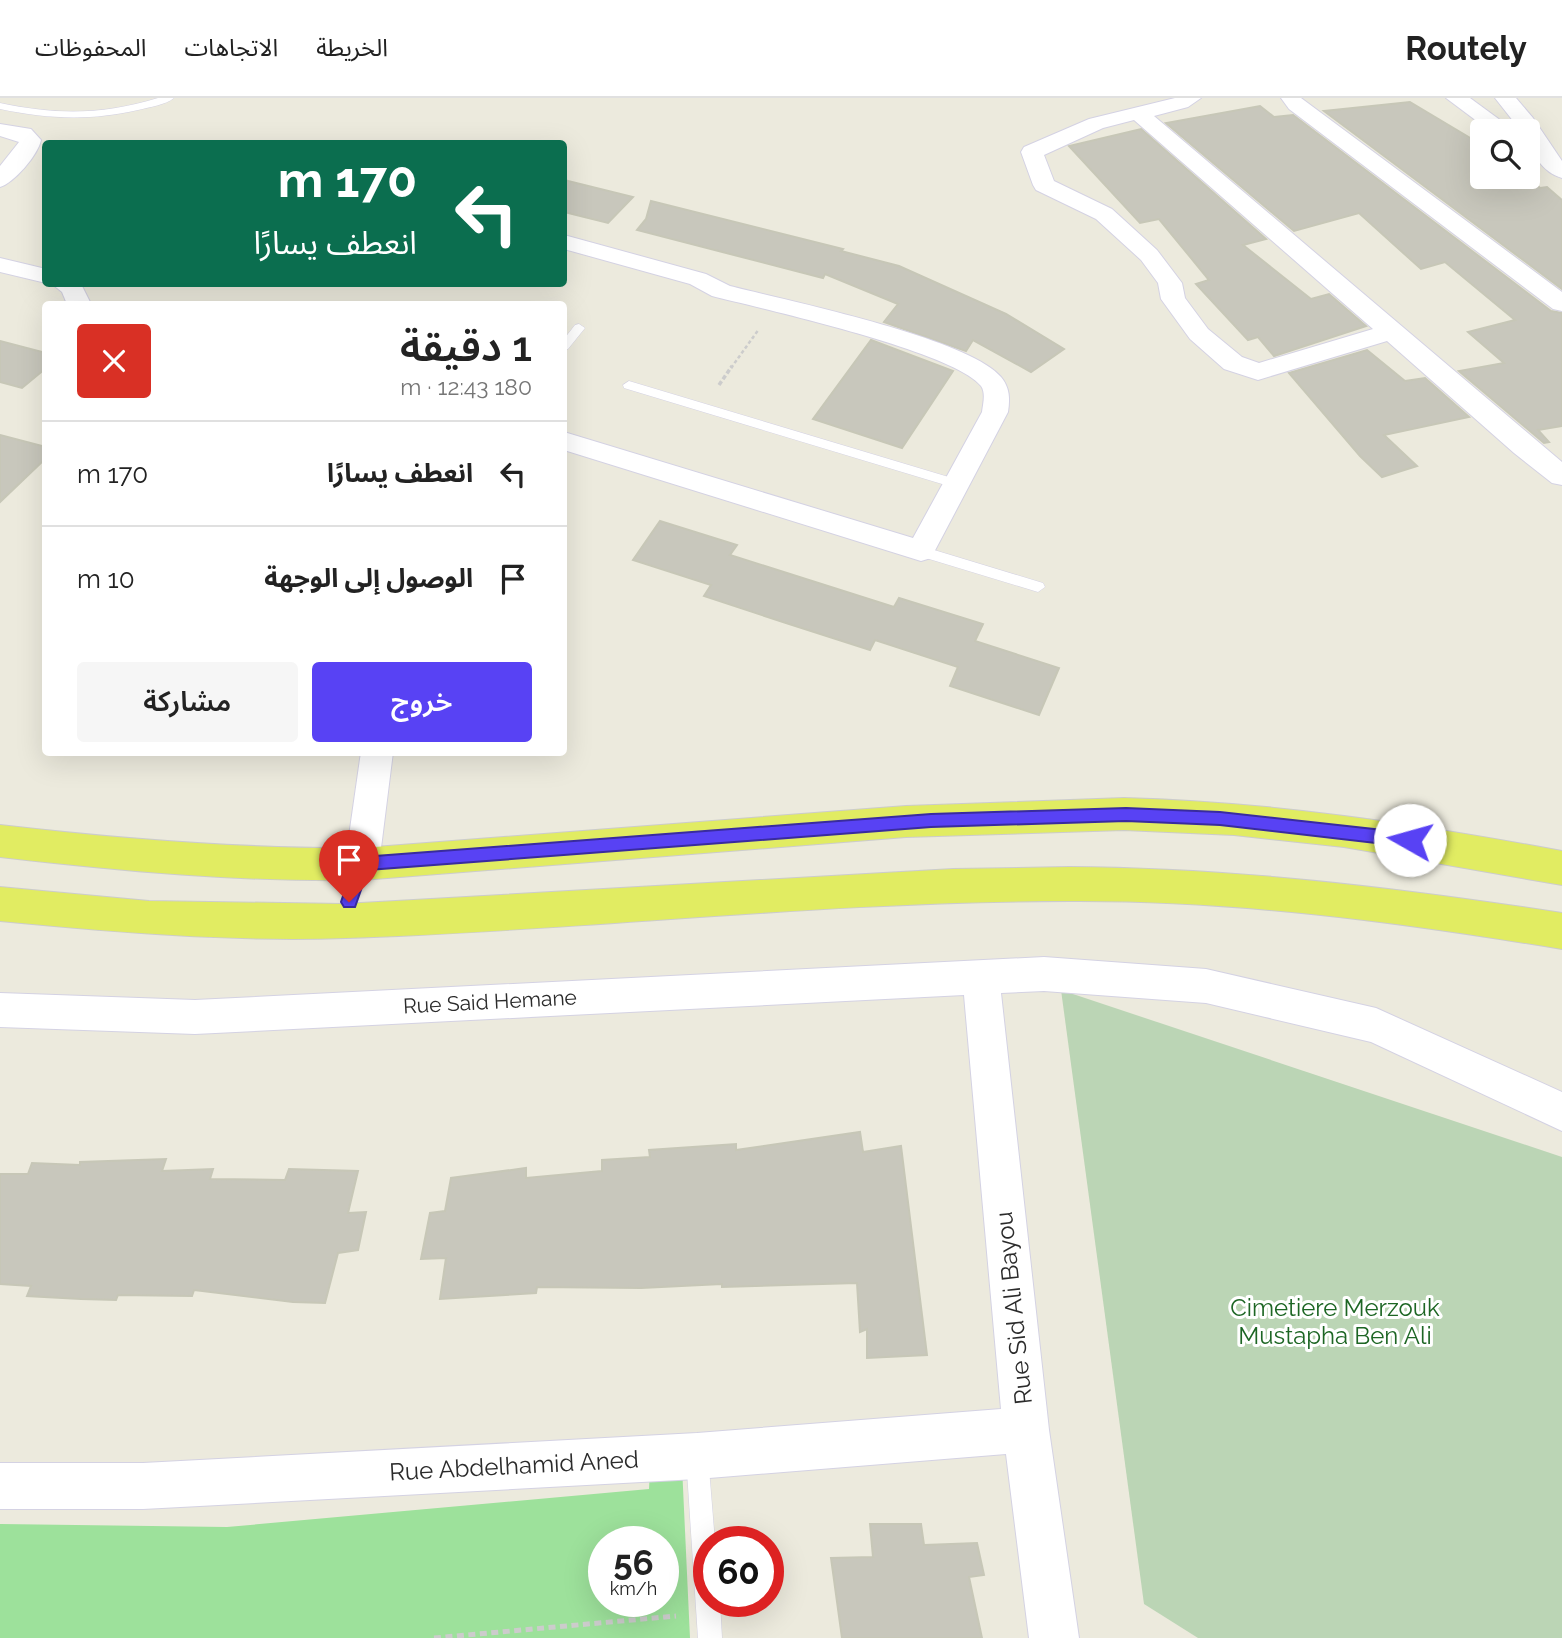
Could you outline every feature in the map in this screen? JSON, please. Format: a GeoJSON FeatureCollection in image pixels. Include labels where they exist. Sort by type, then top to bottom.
{"type":"FeatureCollection","features":[{"type":"Feature","properties":{"kind":"main road"},"geometry":{"type":"LineString","coordinates":[[0,841],[169,858],[362,864],[918,822],[1126,814],[1220,818],[1433,843],[1562,868]]}},
{"type":"Feature","properties":{"kind":"main road"},"geometry":{"type":"LineString","coordinates":[[343,921],[362,864]]}},
{"type":"Feature","properties":{"kind":"main road"},"geometry":{"type":"LineString","coordinates":[[0,904],[149,918],[343,921],[939,887],[1055,883],[1260,891],[1364,902],[1562,931]]}},
{"type":"Feature","properties":{"kind":"street"},"geometry":{"type":"LineString","coordinates":[[1191,98],[1181,103],[1096,123],[1032,152],[1044,184],[1104,214],[1149,254],[1170,283],[1173,299],[1199,334],[1233,363],[1258,372],[1391,332]]}},
{"type":"Feature","properties":{"kind":"street"},"geometry":{"type":"LineString","coordinates":[[1291,98],[1296,105],[1562,304]]}},
{"type":"Feature","properties":{"kind":"street"},"geometry":{"type":"LineString","coordinates":[[1456,98],[1487,119]]}},
{"type":"Feature","properties":{"kind":"street"},"geometry":{"type":"LineString","coordinates":[[1505,98],[1526,122],[1557,168]]}},
{"type":"Feature","properties":{"kind":"street"},"geometry":{"type":"LineString","coordinates":[[1138,113],[1524,447],[1562,476]]}},
{"type":"Feature","properties":{"kind":"street"},"geometry":{"type":"LineString","coordinates":[[0,130],[23,134],[30,141],[29,146],[0,180]]}},
{"type":"Feature","properties":{"kind":"street"},"geometry":{"type":"LineString","coordinates":[[1540,156],[1557,168]]}},
{"type":"Feature","properties":{"kind":"street"},"geometry":{"type":"LineString","coordinates":[[567,243],[698,279],[721,291],[886,335],[947,356],[976,369],[991,381],[998,397],[995,412],[921,551],[567,442]]}},
{"type":"Feature","properties":{"kind":"street"},"geometry":{"type":"LineString","coordinates":[[0,265],[42,275]]}},
{"type":"Feature","properties":{"kind":"street"},"geometry":{"type":"LineString","coordinates":[[362,864],[376,756]]}},
{"type":"Feature","properties":{"kind":"street","name":"Rue Said Hemane"},"geometry":{"type":"LineString","coordinates":[[0,1010],[195,1017],[1044,974],[1219,989],[1376,1026],[1562,1112]]}},
{"type":"Feature","properties":{"kind":"street","name":"Rue Sid Ali Bayou"},"geometry":{"type":"LineString","coordinates":[[981,976],[1027,1430],[1054,1638]]}},
{"type":"Feature","properties":{"kind":"street","name":"Rue Abdelhamid Aned"},"geometry":{"type":"LineString","coordinates":[[0,1486],[143,1486],[697,1456],[1027,1430]]}},
{"type":"Feature","properties":{"kind":"lane"},"geometry":{"type":"LineString","coordinates":[[0,106],[58,116],[87,115],[132,109],[170,98]]}},
{"type":"Feature","properties":{"kind":"lane"},"geometry":{"type":"LineString","coordinates":[[567,342],[579,328]]}},
{"type":"Feature","properties":{"kind":"lane"},"geometry":{"type":"LineString","coordinates":[[629,385],[957,484]]}},
{"type":"Feature","properties":{"kind":"lane"},"geometry":{"type":"LineString","coordinates":[[921,551],[1038,587]]}},
{"type":"Feature","properties":{"kind":"lane"},"geometry":{"type":"LineString","coordinates":[[697,1456],[702,1526]]}},
{"type":"Feature","properties":{"kind":"lane"},"geometry":{"type":"LineString","coordinates":[[708,1617],[710,1638]]}},
{"type":"Feature","properties":{"kind":"path"},"geometry":{"type":"LineString","coordinates":[[719,385],[776,306]]}},
{"type":"Feature","properties":{"kind":"path"},"geometry":{"type":"LineString","coordinates":[[434,1638],[693,1615]]}},
{"type":"Feature","properties":{"kind":"green space","name":"Cimetiere Merzouk Mustapha Ben Ali"},"geometry":{"type":"Polygon","coordinates":[[[1061,990],[1562,1157],[1562,1638],[1198,1638],[1144,1604],[1061,990]]]}},
{"type":"Feature","properties":{"kind":"green space"},"geometry":{"type":"Polygon","coordinates":[[[682,1466],[690,1638],[0,1638],[0,1524],[227,1527],[649,1489],[650,1469],[682,1466]]]}},
{"type":"Feature","properties":{"kind":"building"},"geometry":{"type":"Polygon","coordinates":[[[1410,102],[1470,138],[1470,189],[1547,187],[1562,200],[1562,289],[1324,111],[1410,102]]]}},
{"type":"Feature","properties":{"kind":"building"},"geometry":{"type":"Polygon","coordinates":[[[1260,106],[1274,117],[1293,115],[1551,311],[1562,313],[1562,426],[1538,430],[1549,442],[1544,443],[1459,371],[1504,363],[1468,332],[1515,320],[1445,262],[1421,269],[1359,213],[1294,231],[1166,123],[1260,106]]]}},
{"type":"Feature","properties":{"kind":"building"},"geometry":{"type":"Polygon","coordinates":[[[1141,129],[1266,239],[1243,245],[1311,299],[1329,294],[1366,326],[1274,356],[1258,337],[1248,340],[1196,284],[1209,280],[1159,219],[1140,223],[1069,146],[1141,129]]]}},
{"type":"Feature","properties":{"kind":"building"},"geometry":{"type":"Polygon","coordinates":[[[567,181],[633,197],[608,223],[567,213],[567,181]]]}},
{"type":"Feature","properties":{"kind":"building"},"geometry":{"type":"Polygon","coordinates":[[[651,201],[843,249],[841,251],[899,266],[1006,314],[1064,349],[1031,372],[973,340],[966,351],[884,322],[898,304],[825,274],[823,278],[637,230],[646,219],[651,201]]]}},
{"type":"Feature","properties":{"kind":"building"},"geometry":{"type":"Polygon","coordinates":[[[871,340],[953,371],[902,448],[813,419],[871,340]]]}},
{"type":"Feature","properties":{"kind":"building"},"geometry":{"type":"Polygon","coordinates":[[[0,341],[42,352],[42,371],[22,388],[0,382],[0,341]]]}},
{"type":"Feature","properties":{"kind":"building"},"geometry":{"type":"Polygon","coordinates":[[[1367,350],[1405,381],[1425,378],[1469,417],[1384,435],[1417,466],[1382,477],[1360,456],[1289,373],[1367,350]]]}},
{"type":"Feature","properties":{"kind":"building"},"geometry":{"type":"Polygon","coordinates":[[[0,435],[42,446],[42,462],[0,502],[0,435]]]}},
{"type":"Feature","properties":{"kind":"building"},"geometry":{"type":"Polygon","coordinates":[[[660,521],[737,545],[730,555],[894,607],[899,598],[983,624],[975,641],[1059,668],[1039,715],[950,686],[958,667],[875,640],[870,650],[786,623],[704,596],[711,585],[633,560],[660,521]]]}},
{"type":"Feature","properties":{"kind":"building"},"geometry":{"type":"Polygon","coordinates":[[[860,1132],[863,1152],[901,1146],[927,1355],[867,1358],[867,1329],[860,1332],[857,1283],[722,1287],[722,1284],[641,1288],[537,1287],[536,1293],[440,1299],[446,1258],[421,1259],[430,1213],[445,1211],[451,1178],[526,1168],[526,1178],[602,1171],[602,1160],[650,1157],[649,1150],[736,1144],[736,1150],[860,1132]]]}},
{"type":"Feature","properties":{"kind":"building"},"geometry":{"type":"Polygon","coordinates":[[[166,1159],[162,1171],[213,1169],[210,1179],[285,1180],[289,1169],[358,1171],[348,1213],[366,1212],[358,1250],[338,1253],[325,1303],[293,1302],[194,1290],[192,1296],[118,1295],[116,1300],[27,1296],[31,1286],[0,1284],[0,1174],[28,1174],[32,1163],[80,1165],[80,1162],[166,1159]]]}},
{"type":"Feature","properties":{"kind":"building"},"geometry":{"type":"Polygon","coordinates":[[[870,1524],[921,1524],[924,1545],[977,1543],[984,1575],[969,1577],[982,1638],[842,1638],[831,1558],[873,1557],[870,1524]]]}},
{"type":"Feature","properties":{"kind":"route"},"geometry":{"type":"LineString","coordinates":[[349,902],[362,864],[931,821],[1126,814],[1220,818],[1410,840]]}}]}
